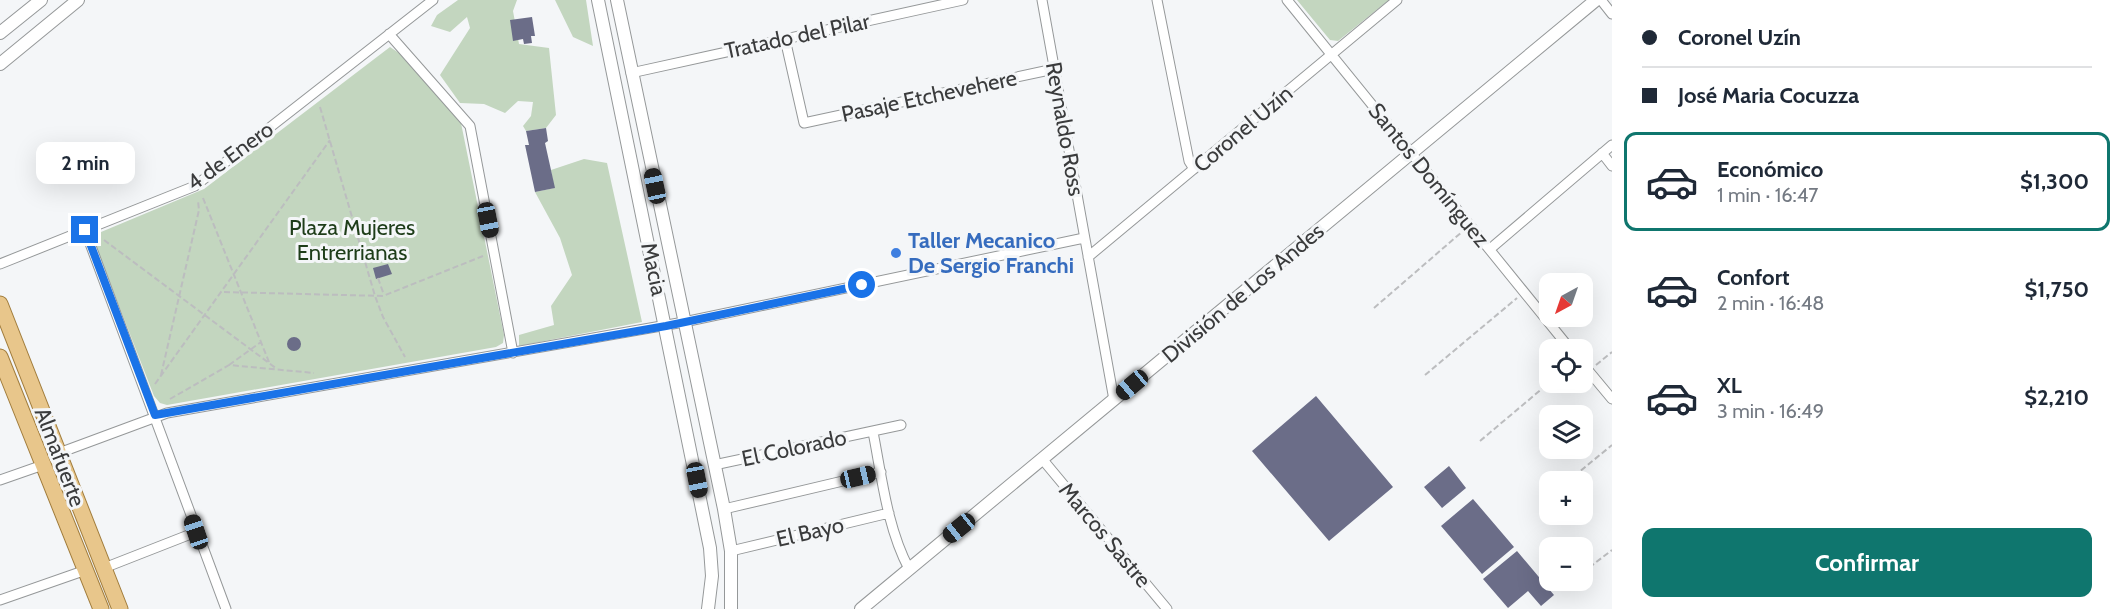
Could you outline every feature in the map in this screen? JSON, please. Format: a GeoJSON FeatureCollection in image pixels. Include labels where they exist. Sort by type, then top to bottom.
{"type":"FeatureCollection","features":[{"type":"Feature","properties":{"kind":"main road","name":"Almafuerte"},"geometry":{"type":"LineString","coordinates":[[0,304],[120,609]]}},
{"type":"Feature","properties":{"kind":"main road","name":"Almafuerte"},"geometry":{"type":"LineString","coordinates":[[0,357],[101,609]]}},
{"type":"Feature","properties":{"kind":"street"},"geometry":{"type":"LineString","coordinates":[[0,33],[41,0]]}},
{"type":"Feature","properties":{"kind":"street"},"geometry":{"type":"LineString","coordinates":[[0,64],[78,0]]}},
{"type":"Feature","properties":{"kind":"street","name":"4 de Enero"},"geometry":{"type":"LineString","coordinates":[[0,264],[195,186],[433,0]]}},
{"type":"Feature","properties":{"kind":"street","name":"Macia"},"geometry":{"type":"LineString","coordinates":[[598,0],[710,548],[712,576],[708,609]]}},
{"type":"Feature","properties":{"kind":"street","name":"Macia"},"geometry":{"type":"LineString","coordinates":[[617,0],[724,509],[730,550],[731,609]]}},
{"type":"Feature","properties":{"kind":"street","name":"Tratado del Pilar"},"geometry":{"type":"LineString","coordinates":[[631,73],[963,0]]}},
{"type":"Feature","properties":{"kind":"street","name":"Reynaldo Ross"},"geometry":{"type":"LineString","coordinates":[[1042,0],[1114,400]]}},
{"type":"Feature","properties":{"kind":"street"},"geometry":{"type":"LineString","coordinates":[[1158,0],[1189,160],[1194,169]]}},
{"type":"Feature","properties":{"kind":"street","name":"Santos Domínguez"},"geometry":{"type":"LineString","coordinates":[[1287,0],[1562,339]]}},
{"type":"Feature","properties":{"kind":"street","name":"Coronel Uzín"},"geometry":{"type":"LineString","coordinates":[[1088,257],[1397,0]]}},
{"type":"Feature","properties":{"kind":"street","name":"División de Los Andes"},"geometry":{"type":"LineString","coordinates":[[861,609],[1596,0]]}},
{"type":"Feature","properties":{"kind":"street"},"geometry":{"type":"LineString","coordinates":[[1601,0],[1612,14]]}},
{"type":"Feature","properties":{"kind":"street"},"geometry":{"type":"LineString","coordinates":[[389,34],[470,126],[513,353]]}},
{"type":"Feature","properties":{"kind":"street","name":"Pasaje Etchevehere"},"geometry":{"type":"LineString","coordinates":[[785,39],[804,123],[1054,69]]}},
{"type":"Feature","properties":{"kind":"street"},"geometry":{"type":"LineString","coordinates":[[1490,249],[1612,145]]}},
{"type":"Feature","properties":{"kind":"street"},"geometry":{"type":"LineString","coordinates":[[1602,153],[1612,166]]}},
{"type":"Feature","properties":{"kind":"street"},"geometry":{"type":"LineString","coordinates":[[85,230],[226,609]]}},
{"type":"Feature","properties":{"kind":"street"},"geometry":{"type":"LineString","coordinates":[[59,453],[155,415],[666,326],[1084,238]]}},
{"type":"Feature","properties":{"kind":"street"},"geometry":{"type":"LineString","coordinates":[[1593,376],[1612,399]]}},
{"type":"Feature","properties":{"kind":"street","name":"El Colorado"},"geometry":{"type":"LineString","coordinates":[[714,465],[901,425]]}},
{"type":"Feature","properties":{"kind":"street"},"geometry":{"type":"LineString","coordinates":[[873,432],[889,513],[900,552],[909,569]]}},
{"type":"Feature","properties":{"kind":"street","name":"Marcos Sastre"},"geometry":{"type":"LineString","coordinates":[[1043,460],[1167,609]]}},
{"type":"Feature","properties":{"kind":"street"},"geometry":{"type":"LineString","coordinates":[[0,480],[42,465]]}},
{"type":"Feature","properties":{"kind":"street"},"geometry":{"type":"LineString","coordinates":[[724,509],[881,472]]}},
{"type":"Feature","properties":{"kind":"street","name":"El Bayo"},"geometry":{"type":"LineString","coordinates":[[730,550],[889,513]]}},
{"type":"Feature","properties":{"kind":"street"},"geometry":{"type":"LineString","coordinates":[[104,568],[196,532]]}},
{"type":"Feature","properties":{"kind":"street"},"geometry":{"type":"LineString","coordinates":[[0,600],[86,570]]}},
{"type":"Feature","properties":{"kind":"path"},"geometry":{"type":"LineString","coordinates":[[320,107],[375,297],[383,318],[405,357]]}},
{"type":"Feature","properties":{"kind":"path"},"geometry":{"type":"LineString","coordinates":[[155,384],[330,140]]}},
{"type":"Feature","properties":{"kind":"path"},"geometry":{"type":"LineString","coordinates":[[203,198],[270,365]]}},
{"type":"Feature","properties":{"kind":"path"},"geometry":{"type":"LineString","coordinates":[[160,378],[181,298],[199,210],[198,201]]}},
{"type":"Feature","properties":{"kind":"path"},"geometry":{"type":"LineString","coordinates":[[1374,308],[1470,226]]}},
{"type":"Feature","properties":{"kind":"path"},"geometry":{"type":"LineString","coordinates":[[104,240],[276,369]]}},
{"type":"Feature","properties":{"kind":"path"},"geometry":{"type":"LineString","coordinates":[[223,292],[375,297],[483,256]]}},
{"type":"Feature","properties":{"kind":"path"},"geometry":{"type":"LineString","coordinates":[[378,278],[384,295]]}},
{"type":"Feature","properties":{"kind":"path"},"geometry":{"type":"LineString","coordinates":[[1425,375],[1524,292]]}},
{"type":"Feature","properties":{"kind":"path"},"geometry":{"type":"LineString","coordinates":[[170,399],[261,342]]}},
{"type":"Feature","properties":{"kind":"path"},"geometry":{"type":"LineString","coordinates":[[1593,363],[1612,352]]}},
{"type":"Feature","properties":{"kind":"path"},"geometry":{"type":"LineString","coordinates":[[229,364],[314,373]]}},
{"type":"Feature","properties":{"kind":"path"},"geometry":{"type":"LineString","coordinates":[[1480,441],[1539,391]]}},
{"type":"Feature","properties":{"kind":"path"},"geometry":{"type":"LineString","coordinates":[[1580,471],[1612,445]]}},
{"type":"Feature","properties":{"kind":"path"},"geometry":{"type":"LineString","coordinates":[[1593,564],[1612,549]]}},
{"type":"Feature","properties":{"kind":"green space"},"geometry":{"type":"Polygon","coordinates":[[[458,0],[517,0],[513,11],[519,44],[549,48],[556,115],[546,128],[526,131],[523,126],[531,116],[533,102],[518,101],[505,113],[484,104],[460,103],[440,75],[470,28],[467,17],[450,32],[431,26],[437,15],[458,0]]]}},
{"type":"Feature","properties":{"kind":"green space"},"geometry":{"type":"Polygon","coordinates":[[[555,0],[586,0],[593,46],[573,37],[555,0]]]}},
{"type":"Feature","properties":{"kind":"green space"},"geometry":{"type":"Polygon","coordinates":[[[1297,0],[1389,0],[1338,41],[1330,40],[1297,0]]]}},
{"type":"Feature","properties":{"kind":"green space","name":"Plaza Mujeres Entrerrianas"},"geometry":{"type":"Polygon","coordinates":[[[390,47],[399,53],[461,123],[504,335],[503,343],[496,347],[167,405],[160,403],[154,396],[95,244],[95,237],[101,232],[204,189],[390,47]]]}},
{"type":"Feature","properties":{"kind":"green space"},"geometry":{"type":"Polygon","coordinates":[[[584,159],[607,163],[642,322],[519,346],[519,335],[554,325],[551,306],[572,275],[560,238],[535,192],[554,188],[551,170],[584,159]]]}},
{"type":"Feature","properties":{"kind":"building"},"geometry":{"type":"Polygon","coordinates":[[[532,17],[535,36],[531,36],[532,43],[524,44],[523,39],[513,41],[510,20],[532,17]]]}},
{"type":"Feature","properties":{"kind":"building"},"geometry":{"type":"Polygon","coordinates":[[[546,128],[548,141],[545,143],[555,188],[535,192],[525,145],[529,145],[526,131],[546,128]]]}},
{"type":"Feature","properties":{"kind":"building"},"geometry":{"type":"Polygon","coordinates":[[[388,264],[392,274],[376,279],[373,268],[388,264]]]}},
{"type":"Feature","properties":{"kind":"building"},"geometry":{"type":"Polygon","coordinates":[[[294,337],[299,339],[301,344],[299,349],[294,351],[289,349],[287,344],[289,339],[294,337]]]}},
{"type":"Feature","properties":{"kind":"building"},"geometry":{"type":"Polygon","coordinates":[[[1316,396],[1393,487],[1329,541],[1252,451],[1316,396]]]}},
{"type":"Feature","properties":{"kind":"building"},"geometry":{"type":"Polygon","coordinates":[[[1449,466],[1466,488],[1442,508],[1424,487],[1449,466]]]}},
{"type":"Feature","properties":{"kind":"building"},"geometry":{"type":"Polygon","coordinates":[[[1473,499],[1514,547],[1482,574],[1441,526],[1473,499]]]}},
{"type":"Feature","properties":{"kind":"building"},"geometry":{"type":"Polygon","coordinates":[[[1517,551],[1539,577],[1539,591],[1551,591],[1554,595],[1541,606],[1528,591],[1508,608],[1483,579],[1517,551]]]}},
{"type":"Feature","properties":{"kind":"place","name":"Taller Mecanico De Sergio Franchi"},"geometry":{"type":"Point","coordinates":[896,253]}},
{"type":"Feature","properties":{"kind":"route"},"geometry":{"type":"LineString","coordinates":[[85,230],[155,415],[666,326],[862,285]]}}]}
